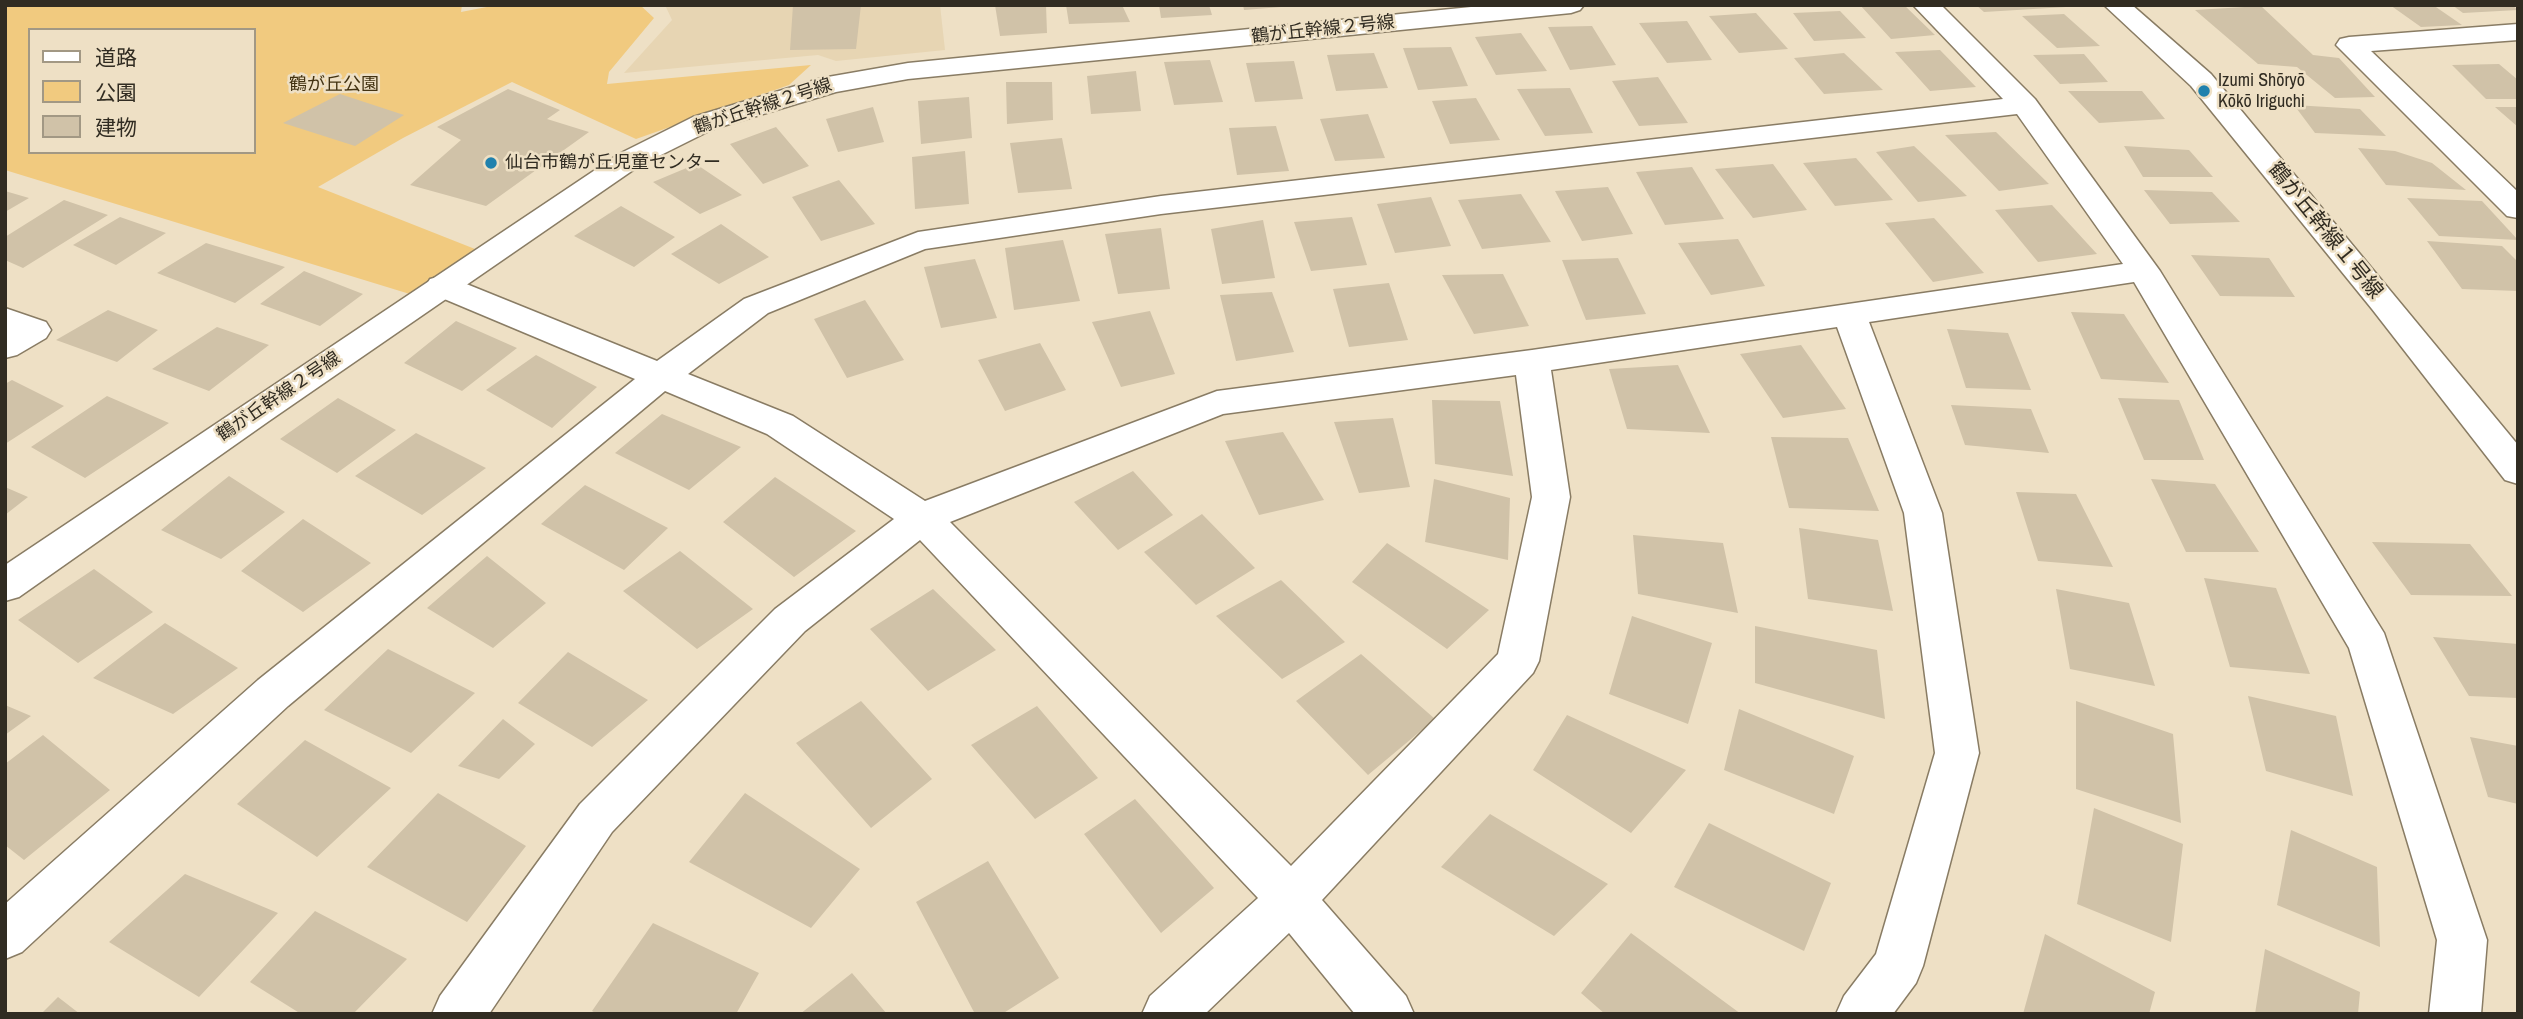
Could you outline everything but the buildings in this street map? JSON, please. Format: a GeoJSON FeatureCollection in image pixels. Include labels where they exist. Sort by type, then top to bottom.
{"type":"FeatureCollection","features":[{"type":"Feature","properties":{"kind":"street","name":"鶴が丘幹線２号線"},"geometry":{"type":"LineString","coordinates":[[5,586],[629,160],[703,123],[832,84],[908,71],[1571,5]]}},
{"type":"Feature","properties":{"kind":"street"},"geometry":{"type":"LineString","coordinates":[[1926,5],[2025,106],[2144,271],[2369,645],[2462,940],[2455,1014]]}},
{"type":"Feature","properties":{"kind":"street","name":"鶴が丘幹線１号線"},"geometry":{"type":"LineString","coordinates":[[2117,5],[2202,80],[2518,471]]}},
{"type":"Feature","properties":{"kind":"street"},"geometry":{"type":"LineString","coordinates":[[2518,32],[2349,45],[2518,209]]}},
{"type":"Feature","properties":{"kind":"street"},"geometry":{"type":"LineString","coordinates":[[5,936],[273,693],[660,376],[756,306],[918,241],[1161,205],[2025,106]]}},
{"type":"Feature","properties":{"kind":"street"},"geometry":{"type":"LineString","coordinates":[[458,1014],[596,818],[790,620],[922,518],[1217,403],[1532,361],[2144,271]]}},
{"type":"Feature","properties":{"kind":"street"},"geometry":{"type":"LineString","coordinates":[[442,286],[780,425],[922,518],[1291,899],[1388,1014]]}},
{"type":"Feature","properties":{"kind":"street"},"geometry":{"type":"LineString","coordinates":[[1849,314],[1923,513],[1956,753],[1898,966],[1862,1014]]}},
{"type":"Feature","properties":{"kind":"street"},"geometry":{"type":"LineString","coordinates":[[5,319],[34,330],[5,348]]}},
{"type":"Feature","properties":{"kind":"street"},"geometry":{"type":"LineString","coordinates":[[1168,1014],[1291,899],[1518,662],[1551,496],[1532,361]]}},
{"type":"Feature","properties":{"kind":"shaded area"},"geometry":{"type":"Polygon","coordinates":[[[665,5],[940,5],[945,50],[836,61],[818,55],[624,73],[672,20],[665,5]]]}},
{"type":"Feature","properties":{"kind":"green space","name":"鶴が丘公園"},"geometry":{"type":"Polygon","coordinates":[[[5,5],[462,5],[461,12],[497,5],[640,5],[654,18],[609,72],[607,84],[811,65],[789,85],[636,139],[512,82],[403,138],[318,187],[475,249],[413,295],[5,170],[5,5]]]}},
{"type":"Feature","properties":{"kind":"place","name":"Izumi Shōryō Kōkō Iriguchi"},"geometry":{"type":"Point","coordinates":[2204,91]}},
{"type":"Feature","properties":{"kind":"place","name":"仙台市鶴が丘児童センター"},"geometry":{"type":"Point","coordinates":[491,163]}}]}
